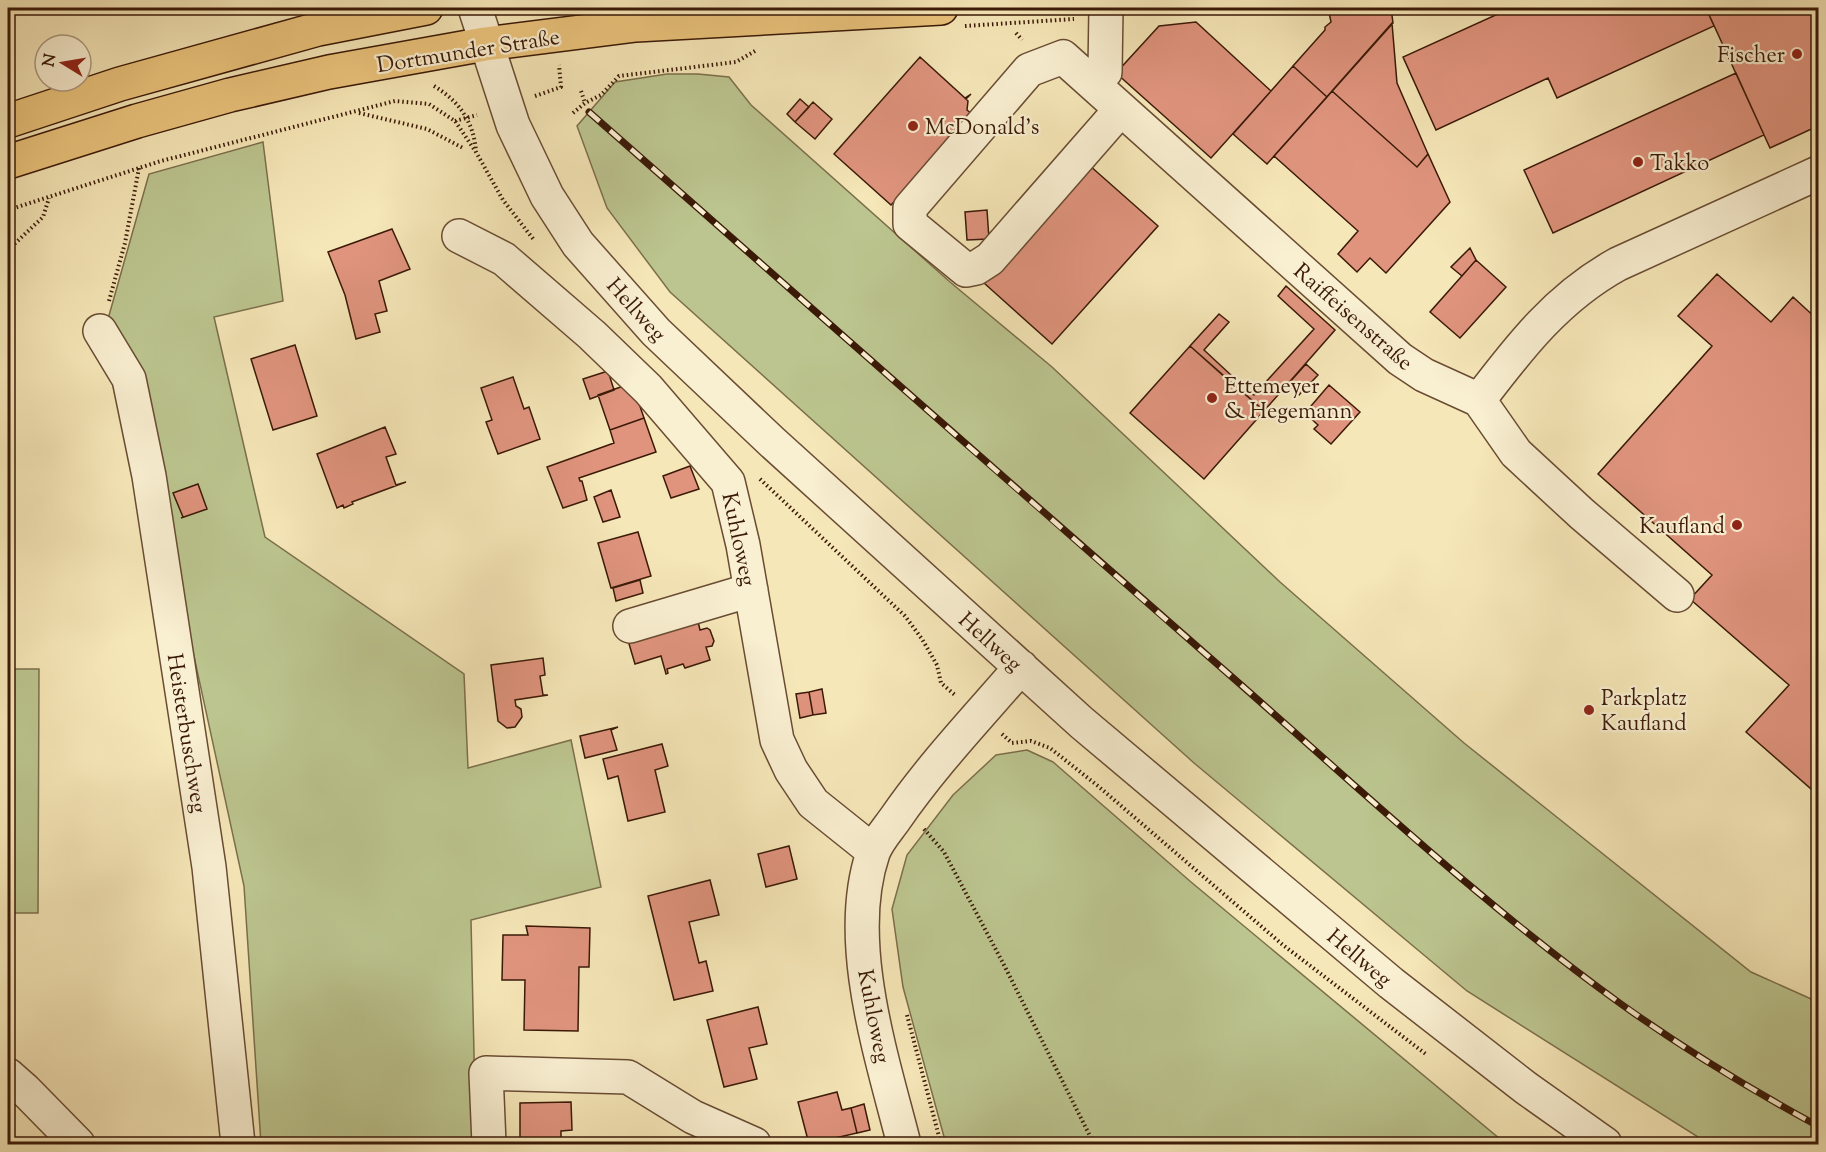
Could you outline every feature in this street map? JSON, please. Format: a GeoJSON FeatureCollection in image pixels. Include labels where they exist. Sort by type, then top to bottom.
{"type":"FeatureCollection","features":[{"type":"Feature","properties":{"kind":"main road"},"geometry":{"type":"LineString","coordinates":[[8,121],[120,84],[295,35],[397,12],[426,8]]}},
{"type":"Feature","properties":{"kind":"main road","name":"Dortmunder Straße"},"geometry":{"type":"LineString","coordinates":[[8,162],[136,121],[231,95],[329,72],[485,44],[636,25],[776,18],[947,17]]}},
{"type":"Feature","properties":{"kind":"street","name":"Hellweg"},"geometry":{"type":"LineString","coordinates":[[475,8],[513,125],[547,196],[578,244],[656,332],[771,441],[1083,723],[1391,983],[1526,1088],[1605,1144]]}},
{"type":"Feature","properties":{"kind":"street"},"geometry":{"type":"LineString","coordinates":[[1090,81],[1105,72],[1106,12]]}},
{"type":"Feature","properties":{"kind":"street","name":"Raiffeisenstraße"},"geometry":{"type":"LineString","coordinates":[[1121,109],[990,259],[976,268],[966,270],[910,224],[910,208],[1029,70],[1063,57],[1400,359],[1424,375],[1479,400]]}},
{"type":"Feature","properties":{"kind":"street"},"geometry":{"type":"LineString","coordinates":[[1677,595],[1582,514],[1516,453],[1479,400],[1539,326],[1593,278],[1618,264],[1818,173]]}},
{"type":"Feature","properties":{"kind":"street","name":"Kuhloweg"},"geometry":{"type":"LineString","coordinates":[[459,236],[504,259],[592,335],[648,389],[728,482],[743,544],[777,740],[791,770],[813,803],[873,851]]}},
{"type":"Feature","properties":{"kind":"street","name":"Heisterbuschweg"},"geometry":{"type":"LineString","coordinates":[[100,331],[129,379],[149,476],[208,867],[238,1144]]}},
{"type":"Feature","properties":{"kind":"street"},"geometry":{"type":"LineString","coordinates":[[630,626],[751,590]]}},
{"type":"Feature","properties":{"kind":"street","name":"Kuhloweg"},"geometry":{"type":"LineString","coordinates":[[904,1144],[871,1012],[862,946],[862,897],[873,851],[928,773],[1021,667]]}},
{"type":"Feature","properties":{"kind":"street"},"geometry":{"type":"LineString","coordinates":[[489,1144],[486,1073],[628,1077],[693,1117],[754,1144]]}},
{"type":"Feature","properties":{"kind":"street"},"geometry":{"type":"LineString","coordinates":[[8,1075],[78,1144]]}},
{"type":"Feature","properties":{"kind":"path"},"geometry":{"type":"LineString","coordinates":[[947,17],[1185,8]]}},
{"type":"Feature","properties":{"kind":"path"},"geometry":{"type":"LineString","coordinates":[[573,113],[585,103],[601,95],[619,76],[736,62],[767,44],[776,18]]}},
{"type":"Feature","properties":{"kind":"path"},"geometry":{"type":"LineString","coordinates":[[8,210],[139,168],[395,101],[429,104],[454,122],[476,153],[475,134],[463,111],[444,92],[426,82]]}},
{"type":"Feature","properties":{"kind":"path"},"geometry":{"type":"LineString","coordinates":[[581,91],[585,103]]}},
{"type":"Feature","properties":{"kind":"path"},"geometry":{"type":"LineString","coordinates":[[356,112],[427,129],[463,148]]}},
{"type":"Feature","properties":{"kind":"path"},"geometry":{"type":"LineString","coordinates":[[100,331],[125,243],[139,168]]}},
{"type":"Feature","properties":{"kind":"path"},"geometry":{"type":"LineString","coordinates":[[8,250],[43,217],[49,197]]}},
{"type":"Feature","properties":{"kind":"path"},"geometry":{"type":"LineString","coordinates":[[904,806],[944,852],[1094,1144]]}},
{"type":"Feature","properties":{"kind":"green space"},"geometry":{"type":"Polygon","coordinates":[[[667,74],[729,77],[751,105],[950,282],[1052,367],[1280,582],[1464,743],[1751,972],[1818,1002],[1818,1144],[1709,1144],[1467,991],[1194,763],[670,292],[607,208],[577,126],[615,82],[667,74]]]}},
{"type":"Feature","properties":{"kind":"green space"},"geometry":{"type":"Polygon","coordinates":[[[263,142],[283,301],[214,317],[265,537],[464,674],[468,768],[571,740],[601,887],[471,920],[476,1144],[261,1144],[244,886],[133,376],[108,319],[149,174],[263,142]]]}},
{"type":"Feature","properties":{"kind":"green space"},"geometry":{"type":"Polygon","coordinates":[[[8,669],[39,669],[38,913],[8,913],[8,669]]]}},
{"type":"Feature","properties":{"kind":"green space"},"geometry":{"type":"Polygon","coordinates":[[[1027,750],[1053,762],[1191,882],[1506,1144],[946,1144],[903,987],[892,909],[907,855],[953,795],[996,755],[1027,750]]]}},
{"type":"Feature","properties":{"kind":"building"},"geometry":{"type":"Polygon","coordinates":[[[1328,8],[1391,8],[1393,23],[1327,97],[1293,66],[1331,22],[1328,8]]]}},
{"type":"Feature","properties":{"kind":"building"},"geometry":{"type":"Polygon","coordinates":[[[1511,8],[1706,8],[1714,26],[1557,98],[1548,78],[1436,130],[1403,57],[1511,8]]]}},
{"type":"Feature","properties":{"kind":"building"},"geometry":{"type":"Polygon","coordinates":[[[1706,8],[1818,8],[1818,126],[1770,148],[1706,8]]]}},
{"type":"Feature","properties":{"kind":"building"},"geometry":{"type":"Polygon","coordinates":[[[1196,22],[1271,91],[1211,158],[1116,73],[1159,26],[1196,22]]]}},
{"type":"Feature","properties":{"kind":"building"},"geometry":{"type":"Polygon","coordinates":[[[1392,23],[1397,83],[1428,154],[1417,167],[1332,91],[1392,23]]]}},
{"type":"Feature","properties":{"kind":"building","name":"McDonald's"},"geometry":{"type":"Polygon","coordinates":[[[920,57],[965,98],[971,94],[966,99],[968,101],[967,110],[977,118],[891,205],[834,154],[920,57]]]}},
{"type":"Feature","properties":{"kind":"building"},"geometry":{"type":"Polygon","coordinates":[[[1293,66],[1327,97],[1267,164],[1233,134],[1293,66]]]}},
{"type":"Feature","properties":{"kind":"building"},"geometry":{"type":"Polygon","coordinates":[[[1736,73],[1764,135],[1553,233],[1524,170],[1736,73]]]}},
{"type":"Feature","properties":{"kind":"building"},"geometry":{"type":"Polygon","coordinates":[[[1332,91],[1417,167],[1428,154],[1450,202],[1386,273],[1370,258],[1357,272],[1338,254],[1358,231],[1274,156],[1332,91]]]}},
{"type":"Feature","properties":{"kind":"building"},"geometry":{"type":"Polygon","coordinates":[[[800,99],[809,107],[795,122],[787,114],[800,99]]]}},
{"type":"Feature","properties":{"kind":"building"},"geometry":{"type":"Polygon","coordinates":[[[813,102],[832,119],[815,139],[795,122],[813,102]]]}},
{"type":"Feature","properties":{"kind":"building"},"geometry":{"type":"Polygon","coordinates":[[[1089,165],[1158,226],[1052,344],[984,283],[1089,165]]]}},
{"type":"Feature","properties":{"kind":"building"},"geometry":{"type":"Polygon","coordinates":[[[987,210],[989,239],[967,240],[965,212],[987,210]]]}},
{"type":"Feature","properties":{"kind":"building"},"geometry":{"type":"Polygon","coordinates":[[[392,229],[410,269],[379,281],[387,311],[375,314],[380,332],[356,339],[345,295],[328,252],[392,229]]]}},
{"type":"Feature","properties":{"kind":"building"},"geometry":{"type":"Polygon","coordinates":[[[1470,248],[1476,260],[1462,276],[1451,267],[1470,248]]]}},
{"type":"Feature","properties":{"kind":"building"},"geometry":{"type":"Polygon","coordinates":[[[1476,260],[1506,287],[1460,338],[1430,312],[1476,260]]]}},
{"type":"Feature","properties":{"kind":"building","name":"Kaufland"},"geometry":{"type":"Polygon","coordinates":[[[1717,274],[1771,322],[1793,297],[1818,320],[1818,795],[1746,732],[1789,685],[1690,599],[1712,575],[1598,474],[1712,346],[1678,316],[1717,274]]]}},
{"type":"Feature","properties":{"kind":"building"},"geometry":{"type":"Polygon","coordinates":[[[1286,286],[1335,330],[1264,411],[1244,393],[1247,389],[1254,395],[1314,329],[1278,296],[1286,286]]]}},
{"type":"Feature","properties":{"kind":"building"},"geometry":{"type":"Polygon","coordinates":[[[1219,314],[1229,322],[1204,350],[1232,376],[1228,380],[1190,346],[1219,314]]]}},
{"type":"Feature","properties":{"kind":"building"},"geometry":{"type":"Polygon","coordinates":[[[295,345],[317,416],[273,430],[251,359],[295,345]]]}},
{"type":"Feature","properties":{"kind":"building"},"geometry":{"type":"Polygon","coordinates":[[[1190,346],[1264,411],[1204,479],[1130,413],[1190,346]]]}},
{"type":"Feature","properties":{"kind":"building"},"geometry":{"type":"Polygon","coordinates":[[[1306,364],[1318,375],[1299,395],[1288,384],[1306,364]]]}},
{"type":"Feature","properties":{"kind":"building"},"geometry":{"type":"Polygon","coordinates":[[[608,371],[614,390],[590,399],[583,379],[608,371]]]}},
{"type":"Feature","properties":{"kind":"building"},"geometry":{"type":"Polygon","coordinates":[[[513,377],[524,409],[529,407],[540,439],[498,454],[486,422],[492,420],[481,388],[513,377]]]}},
{"type":"Feature","properties":{"kind":"building"},"geometry":{"type":"Polygon","coordinates":[[[632,383],[644,418],[610,430],[598,395],[632,383]]]}},
{"type":"Feature","properties":{"kind":"building"},"geometry":{"type":"Polygon","coordinates":[[[1329,385],[1360,412],[1331,444],[1314,429],[1318,425],[1305,413],[1329,385]]]}},
{"type":"Feature","properties":{"kind":"building"},"geometry":{"type":"Polygon","coordinates":[[[644,418],[656,452],[579,478],[587,500],[563,508],[547,467],[614,443],[610,430],[644,418]]]}},
{"type":"Feature","properties":{"kind":"building"},"geometry":{"type":"Polygon","coordinates":[[[385,427],[396,454],[386,457],[396,485],[406,482],[352,502],[353,504],[344,508],[343,505],[337,508],[317,454],[385,427]]]}},
{"type":"Feature","properties":{"kind":"building"},"geometry":{"type":"Polygon","coordinates":[[[690,466],[699,489],[671,498],[663,476],[690,466]]]}},
{"type":"Feature","properties":{"kind":"building"},"geometry":{"type":"Polygon","coordinates":[[[198,484],[207,509],[181,518],[183,517],[173,493],[198,484]]]}},
{"type":"Feature","properties":{"kind":"building"},"geometry":{"type":"Polygon","coordinates":[[[611,490],[620,517],[603,522],[594,497],[611,490]]]}},
{"type":"Feature","properties":{"kind":"building"},"geometry":{"type":"Polygon","coordinates":[[[638,532],[651,576],[611,588],[598,543],[638,532]]]}},
{"type":"Feature","properties":{"kind":"building"},"geometry":{"type":"Polygon","coordinates":[[[640,580],[643,593],[616,601],[613,588],[640,580]]]}},
{"type":"Feature","properties":{"kind":"building"},"geometry":{"type":"Polygon","coordinates":[[[697,617],[700,630],[707,628],[710,630],[714,641],[712,646],[706,647],[710,660],[685,668],[683,664],[667,669],[666,674],[661,656],[635,664],[627,637],[697,617]]]}},
{"type":"Feature","properties":{"kind":"building"},"geometry":{"type":"Polygon","coordinates":[[[543,658],[545,675],[540,676],[543,695],[548,695],[515,700],[516,706],[521,709],[522,717],[515,727],[507,728],[498,721],[491,665],[543,658]]]}},
{"type":"Feature","properties":{"kind":"building"},"geometry":{"type":"Polygon","coordinates":[[[822,689],[826,713],[813,715],[809,692],[822,689]]]}},
{"type":"Feature","properties":{"kind":"building"},"geometry":{"type":"Polygon","coordinates":[[[809,692],[813,715],[800,718],[796,694],[809,692]]]}},
{"type":"Feature","properties":{"kind":"building"},"geometry":{"type":"Polygon","coordinates":[[[618,727],[611,730],[617,750],[585,758],[580,736],[618,727]]]}},
{"type":"Feature","properties":{"kind":"building"},"geometry":{"type":"Polygon","coordinates":[[[662,744],[668,766],[655,770],[665,812],[628,821],[618,776],[608,779],[603,759],[662,744]]]}},
{"type":"Feature","properties":{"kind":"building"},"geometry":{"type":"Polygon","coordinates":[[[789,846],[797,879],[766,887],[758,854],[789,846]]]}},
{"type":"Feature","properties":{"kind":"building"},"geometry":{"type":"Polygon","coordinates":[[[710,880],[719,915],[689,922],[699,963],[706,961],[713,991],[674,1000],[648,896],[710,880]]]}},
{"type":"Feature","properties":{"kind":"building"},"geometry":{"type":"Polygon","coordinates":[[[526,926],[590,928],[589,967],[579,967],[578,1031],[524,1030],[525,980],[502,980],[503,935],[528,935],[526,926]]]}},
{"type":"Feature","properties":{"kind":"building"},"geometry":{"type":"Polygon","coordinates":[[[758,1007],[767,1044],[749,1048],[757,1079],[724,1087],[707,1020],[758,1007]]]}},
{"type":"Feature","properties":{"kind":"building"},"geometry":{"type":"Polygon","coordinates":[[[837,1092],[842,1110],[851,1108],[857,1133],[809,1144],[798,1102],[837,1092]]]}},
{"type":"Feature","properties":{"kind":"building"},"geometry":{"type":"Polygon","coordinates":[[[571,1102],[572,1130],[561,1131],[561,1144],[520,1144],[520,1103],[571,1102]]]}},
{"type":"Feature","properties":{"kind":"building"},"geometry":{"type":"Polygon","coordinates":[[[864,1104],[870,1130],[857,1133],[851,1108],[864,1104]]]}},
{"type":"Feature","properties":{"kind":"railway"},"geometry":{"type":"LineString","coordinates":[[589,112],[1379,808],[1474,889],[1571,967],[1645,1021],[1767,1098],[1818,1126]]}},
{"type":"Feature","properties":{"kind":"place","name":"Fischer"},"geometry":{"type":"Point","coordinates":[1797,54]}},
{"type":"Feature","properties":{"kind":"place","name":"McDonald's"},"geometry":{"type":"Point","coordinates":[913,126]}},
{"type":"Feature","properties":{"kind":"place","name":"Takko"},"geometry":{"type":"Point","coordinates":[1638,162]}},
{"type":"Feature","properties":{"kind":"place","name":"Ettemeyer & Hegemann"},"geometry":{"type":"Point","coordinates":[1212,398]}},
{"type":"Feature","properties":{"kind":"place","name":"Kaufland"},"geometry":{"type":"Point","coordinates":[1737,525]}},
{"type":"Feature","properties":{"kind":"place","name":"Parkplatz Kaufland"},"geometry":{"type":"Point","coordinates":[1589,710]}}]}
